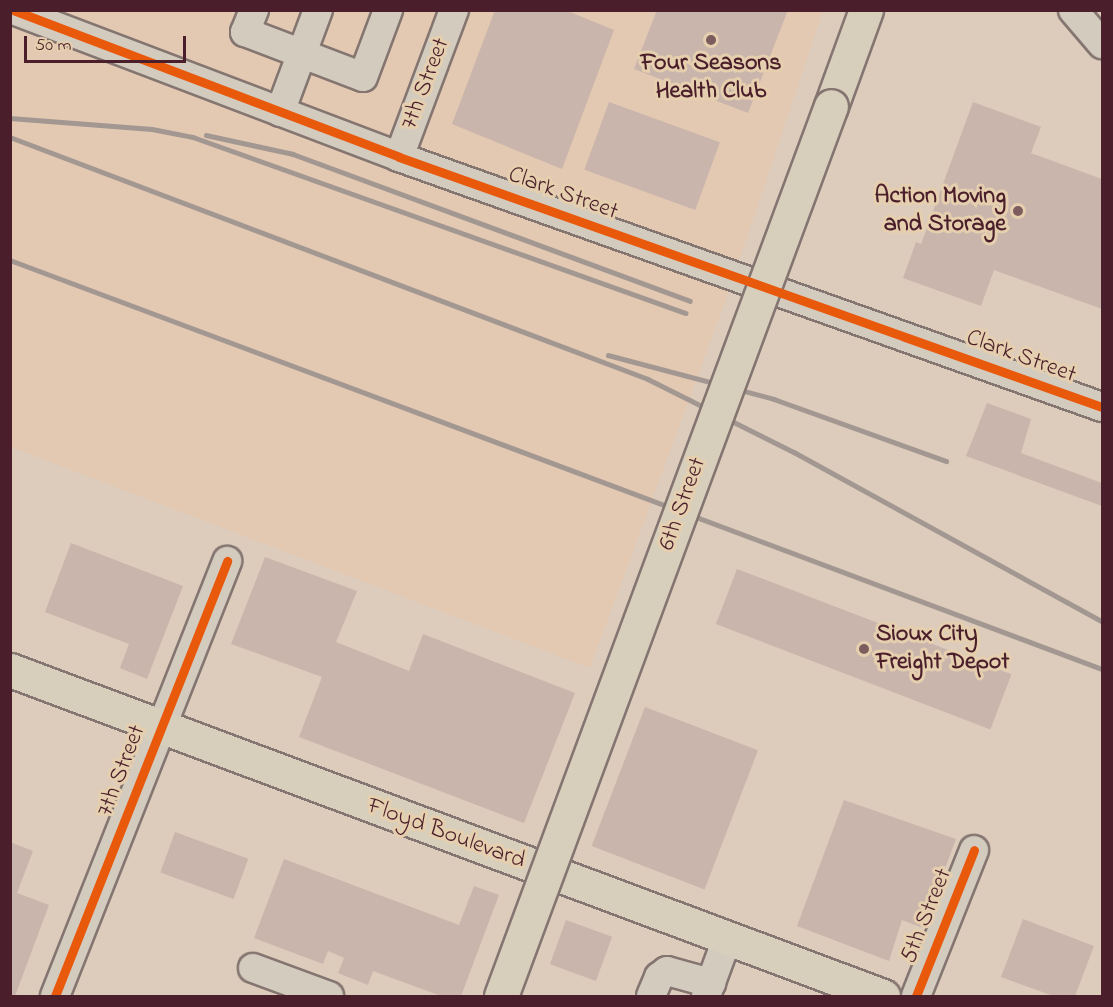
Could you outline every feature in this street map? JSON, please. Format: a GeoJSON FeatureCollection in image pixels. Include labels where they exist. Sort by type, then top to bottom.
{"type":"FeatureCollection","features":[{"type":"Feature","properties":{"kind":"main road","name":"6th Street"},"geometry":{"type":"LineString","coordinates":[[501,996],[866,10]]}},
{"type":"Feature","properties":{"kind":"main road","name":"Floyd Boulevard"},"geometry":{"type":"LineString","coordinates":[[10,670],[883,996]]}},
{"type":"Feature","properties":{"kind":"street","name":"Clark Street"},"geometry":{"type":"LineString","coordinates":[[13,10],[399,157],[1102,406]]}},
{"type":"Feature","properties":{"kind":"street"},"geometry":{"type":"LineString","coordinates":[[254,10],[245,32],[363,77],[388,10]]}},
{"type":"Feature","properties":{"kind":"street"},"geometry":{"type":"LineString","coordinates":[[280,112],[318,10]]}},
{"type":"Feature","properties":{"kind":"street","name":"7th Street"},"geometry":{"type":"LineString","coordinates":[[399,157],[454,10]]}},
{"type":"Feature","properties":{"kind":"street"},"geometry":{"type":"LineString","coordinates":[[1074,10],[1102,44]]}},
{"type":"Feature","properties":{"kind":"street","name":"7th Street"},"geometry":{"type":"LineString","coordinates":[[55,996],[227,561]]}},
{"type":"Feature","properties":{"kind":"street","name":"5th Street"},"geometry":{"type":"LineString","coordinates":[[916,996],[974,850]]}},
{"type":"Feature","properties":{"kind":"street"},"geometry":{"type":"LineString","coordinates":[[651,996],[659,977],[667,971],[708,990],[728,939]]}},
{"type":"Feature","properties":{"kind":"street"},"geometry":{"type":"LineString","coordinates":[[253,968],[329,996]]}},
{"type":"Feature","properties":{"kind":"shaded area"},"geometry":{"type":"Polygon","coordinates":[[[10,11],[823,11],[725,302],[590,668],[11,447],[10,11]]]}},
{"type":"Feature","properties":{"kind":"building"},"geometry":{"type":"Polygon","coordinates":[[[495,10],[565,10],[614,30],[562,169],[452,124],[495,10]]]}},
{"type":"Feature","properties":{"kind":"building","name":"Four Seasons Health Club"},"geometry":{"type":"Polygon","coordinates":[[[657,10],[788,10],[748,113],[634,69],[657,10]]]}},
{"type":"Feature","properties":{"kind":"building"},"geometry":{"type":"Polygon","coordinates":[[[609,102],[720,142],[695,210],[584,170],[609,102]]]}},
{"type":"Feature","properties":{"kind":"building","name":"Action Moving and Storage"},"geometry":{"type":"Polygon","coordinates":[[[973,102],[1041,127],[1031,153],[1102,179],[1102,309],[994,270],[981,306],[903,278],[916,242],[921,244],[973,102]]]}},
{"type":"Feature","properties":{"kind":"building"},"geometry":{"type":"Polygon","coordinates":[[[987,403],[1031,419],[1021,453],[1102,483],[1102,506],[966,456],[987,403]]]}},
{"type":"Feature","properties":{"kind":"building"},"geometry":{"type":"Polygon","coordinates":[[[71,543],[183,586],[147,679],[120,668],[129,644],[45,612],[71,543]]]}},
{"type":"Feature","properties":{"kind":"building"},"geometry":{"type":"Polygon","coordinates":[[[265,557],[357,591],[336,642],[409,671],[423,634],[575,693],[524,823],[299,737],[322,677],[231,644],[265,557]]]}},
{"type":"Feature","properties":{"kind":"building","name":"Sioux City Freight Depot"},"geometry":{"type":"Polygon","coordinates":[[[737,569],[1011,674],[990,729],[716,624],[737,569]]]}},
{"type":"Feature","properties":{"kind":"building"},"geometry":{"type":"Polygon","coordinates":[[[645,707],[758,750],[705,889],[592,846],[645,707]]]}},
{"type":"Feature","properties":{"kind":"building"},"geometry":{"type":"Polygon","coordinates":[[[844,800],[956,839],[923,928],[902,920],[889,961],[797,926],[844,800]]]}},
{"type":"Feature","properties":{"kind":"building"},"geometry":{"type":"Polygon","coordinates":[[[175,832],[248,859],[234,899],[160,872],[175,832]]]}},
{"type":"Feature","properties":{"kind":"building"},"geometry":{"type":"Polygon","coordinates":[[[10,842],[33,851],[17,893],[49,905],[15,996],[10,996],[10,842]]]}},
{"type":"Feature","properties":{"kind":"building"},"geometry":{"type":"Polygon","coordinates":[[[284,859],[459,925],[474,886],[499,895],[461,996],[441,996],[373,971],[368,985],[338,973],[344,958],[328,951],[323,964],[254,938],[284,859]]]}},
{"type":"Feature","properties":{"kind":"building"},"geometry":{"type":"Polygon","coordinates":[[[1023,919],[1094,946],[1075,996],[1053,996],[1001,977],[1023,919]]]}},
{"type":"Feature","properties":{"kind":"building"},"geometry":{"type":"Polygon","coordinates":[[[566,920],[612,937],[596,981],[550,964],[566,920]]]}},
{"type":"Feature","properties":{"kind":"railway"},"geometry":{"type":"LineString","coordinates":[[10,118],[152,129],[193,137],[686,313]]}},
{"type":"Feature","properties":{"kind":"railway"},"geometry":{"type":"LineString","coordinates":[[206,135],[293,154],[690,301]]}},
{"type":"Feature","properties":{"kind":"railway"},"geometry":{"type":"LineString","coordinates":[[10,137],[648,379],[794,452],[1102,621]]}},
{"type":"Feature","properties":{"kind":"railway"},"geometry":{"type":"LineString","coordinates":[[10,260],[1102,669]]}},
{"type":"Feature","properties":{"kind":"railway"},"geometry":{"type":"LineString","coordinates":[[608,355],[774,399],[946,461]]}},
{"type":"Feature","properties":{"kind":"cycle path"},"geometry":{"type":"LineString","coordinates":[[13,10],[399,157],[1102,407]]}},
{"type":"Feature","properties":{"kind":"cycle path"},"geometry":{"type":"LineString","coordinates":[[55,996],[227,561]]}},
{"type":"Feature","properties":{"kind":"cycle path"},"geometry":{"type":"LineString","coordinates":[[916,996],[974,850]]}},
{"type":"Feature","properties":{"kind":"place","name":"Four Seasons Health Club"},"geometry":{"type":"Point","coordinates":[711,40]}},
{"type":"Feature","properties":{"kind":"place","name":"Action Moving and Storage"},"geometry":{"type":"Point","coordinates":[1018,211]}},
{"type":"Feature","properties":{"kind":"place","name":"Sioux City Freight Depot"},"geometry":{"type":"Point","coordinates":[864,649]}}]}
